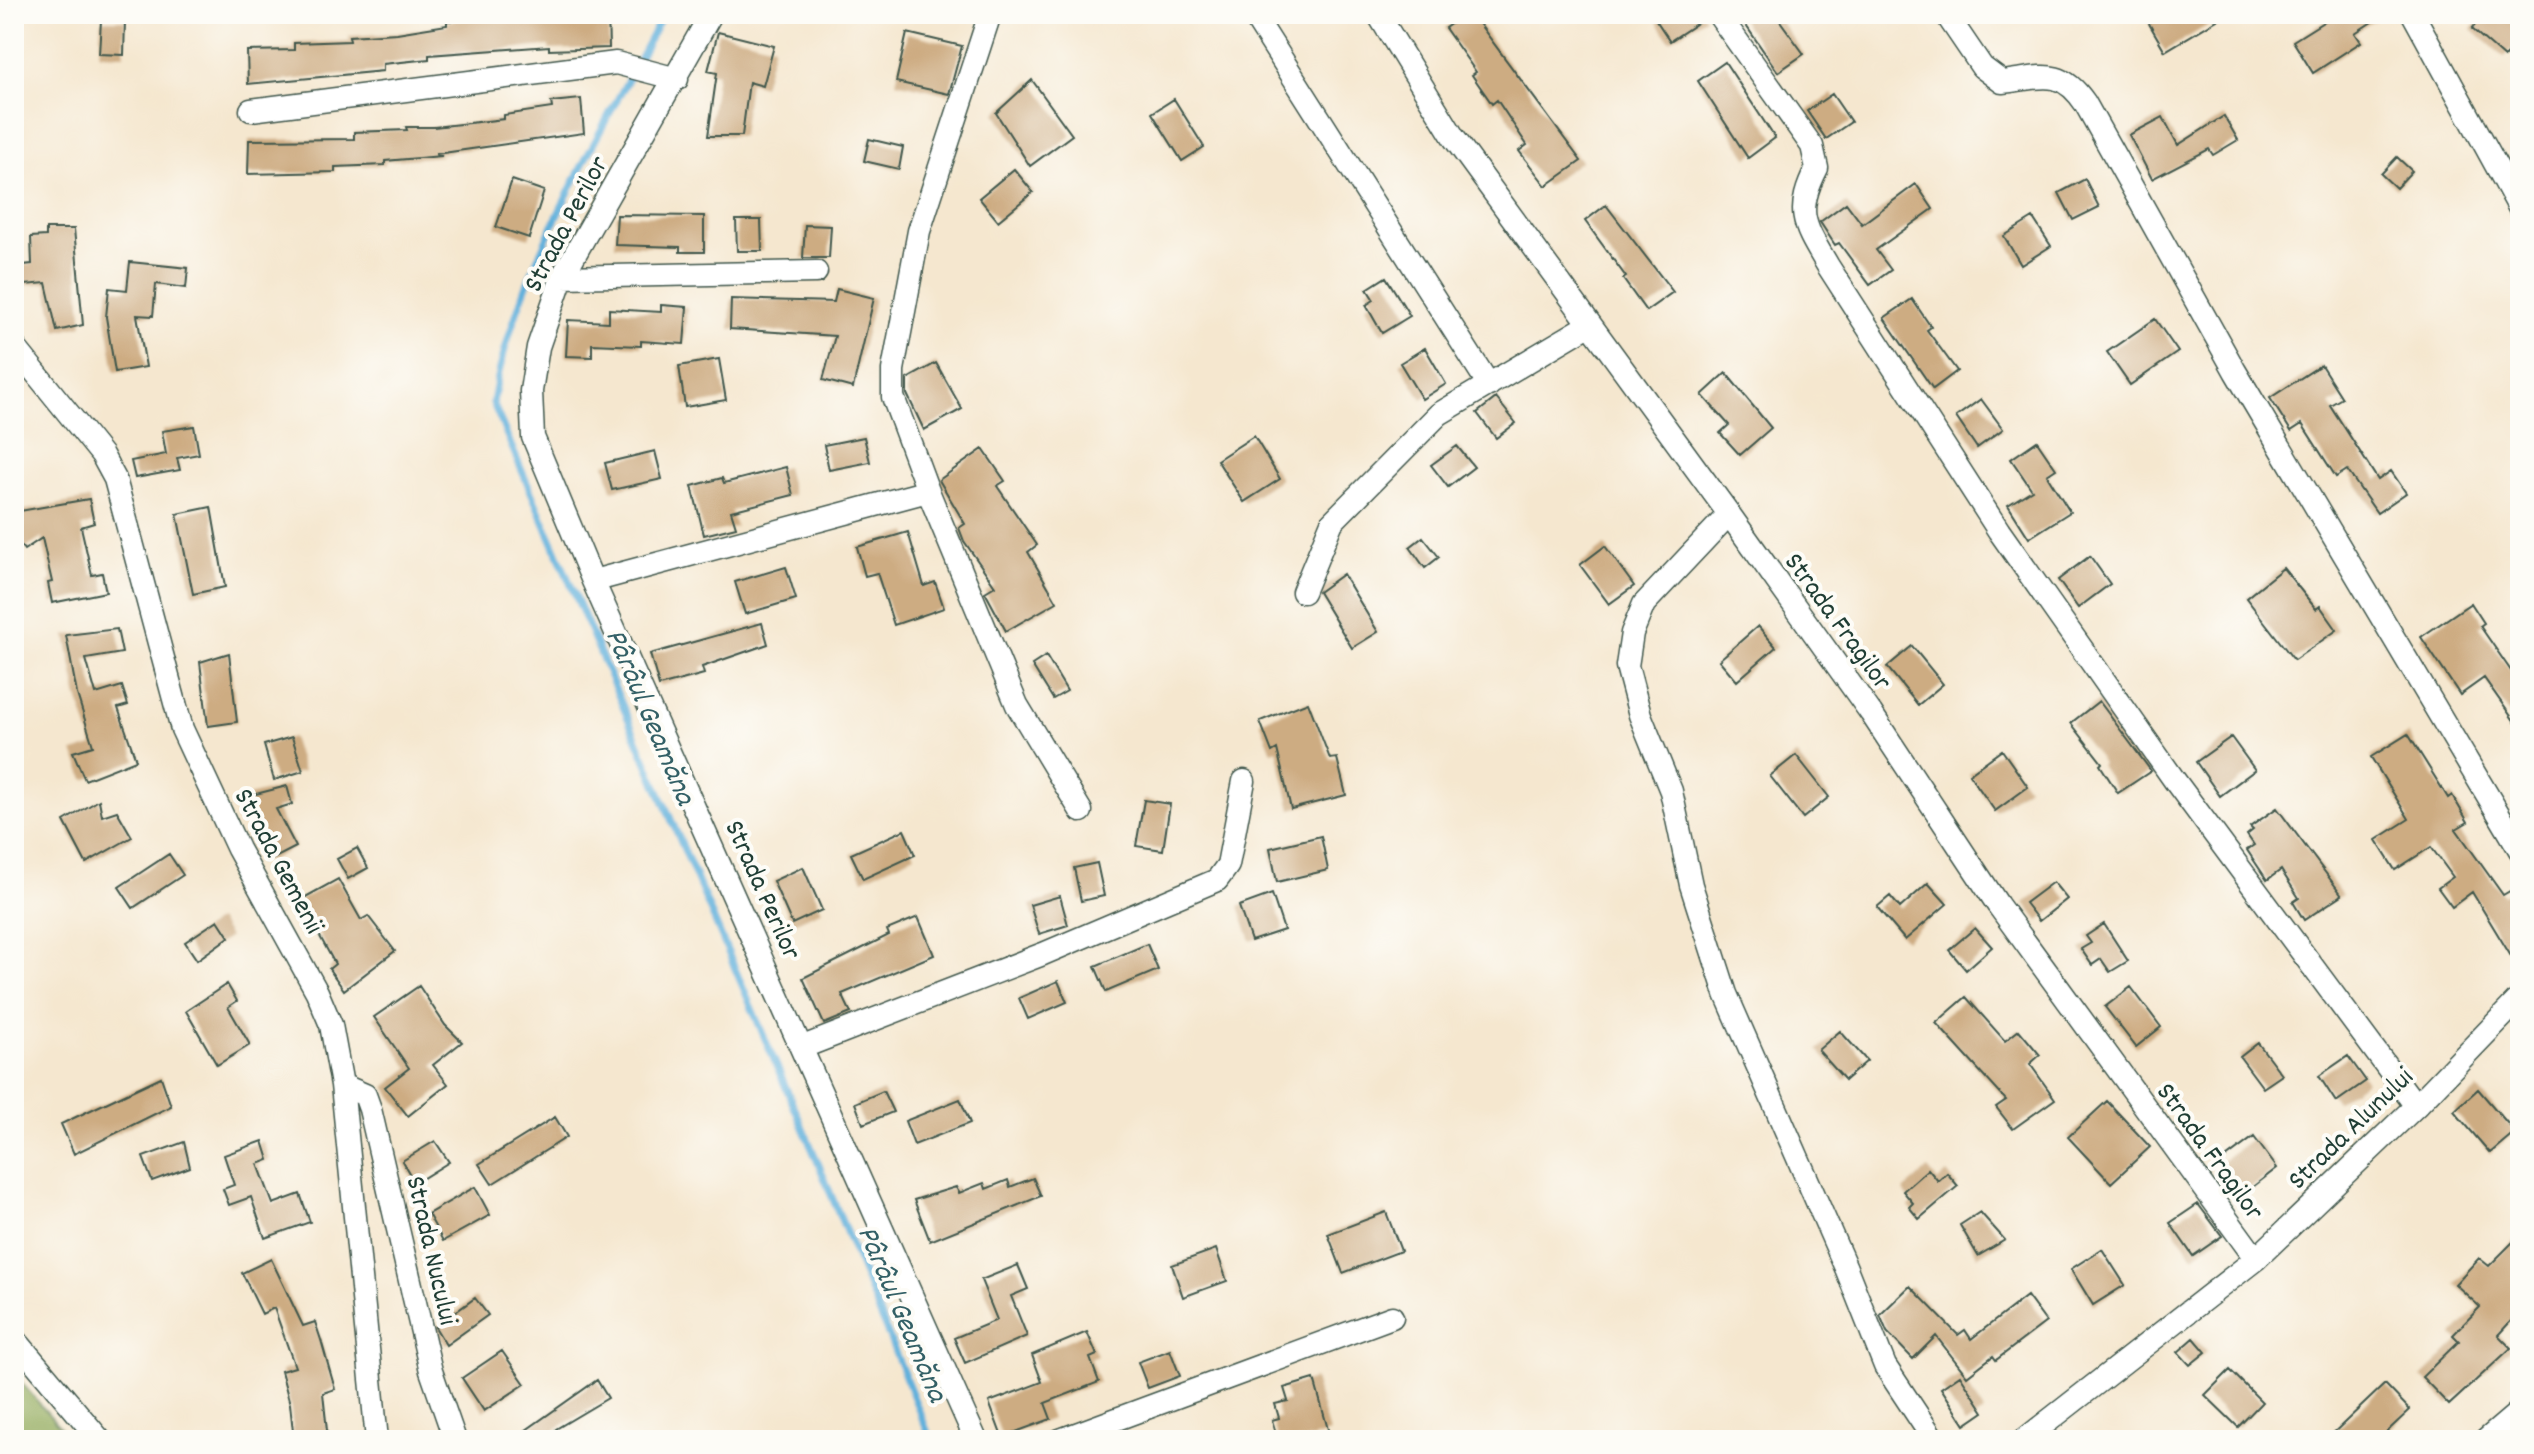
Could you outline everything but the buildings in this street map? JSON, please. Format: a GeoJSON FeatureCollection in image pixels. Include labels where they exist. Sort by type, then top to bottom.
{"type":"FeatureCollection","features":[{"type":"Feature","properties":{"kind":"street","name":"Strada Perilor"},"geometry":{"type":"LineString","coordinates":[[711,14],[677,79],[562,277],[538,347],[531,391],[533,437],[593,581],[976,1440]]}},
{"type":"Feature","properties":{"kind":"street"},"geometry":{"type":"LineString","coordinates":[[990,14],[919,231],[893,370],[893,397],[928,491],[1017,705],[1081,811]]}},
{"type":"Feature","properties":{"kind":"street"},"geometry":{"type":"LineString","coordinates":[[1253,14],[1489,385]]}},
{"type":"Feature","properties":{"kind":"street","name":"Strada Fragilor"},"geometry":{"type":"LineString","coordinates":[[1378,14],[1454,138],[1729,514],[1871,713],[1998,905],[2256,1259]]}},
{"type":"Feature","properties":{"kind":"street"},"geometry":{"type":"LineString","coordinates":[[1718,14],[1812,146],[1817,168],[1803,195],[1804,224],[1837,279],[1999,531],[2175,781],[2416,1106]]}},
{"type":"Feature","properties":{"kind":"street"},"geometry":{"type":"LineString","coordinates":[[1946,14],[1982,67],[2002,82],[2055,76],[2073,85],[2243,385],[2520,850]]}},
{"type":"Feature","properties":{"kind":"street"},"geometry":{"type":"LineString","coordinates":[[2413,14],[2520,209]]}},
{"type":"Feature","properties":{"kind":"street"},"geometry":{"type":"LineString","coordinates":[[251,110],[616,63],[677,79]]}},
{"type":"Feature","properties":{"kind":"street"},"geometry":{"type":"LineString","coordinates":[[562,277],[816,272]]}},
{"type":"Feature","properties":{"kind":"street"},"geometry":{"type":"LineString","coordinates":[[1303,592],[1332,522],[1439,414],[1589,325]]}},
{"type":"Feature","properties":{"kind":"street","name":"Strada Gemenii"},"geometry":{"type":"LineString","coordinates":[[14,346],[102,455],[115,479],[182,729],[238,849],[317,992],[331,1025],[342,1085],[377,1440]]}},
{"type":"Feature","properties":{"kind":"street"},"geometry":{"type":"LineString","coordinates":[[593,581],[928,491]]}},
{"type":"Feature","properties":{"kind":"street"},"geometry":{"type":"LineString","coordinates":[[1729,514],[1644,604],[1632,633],[1627,666],[1640,715],[1671,791],[1691,885],[1726,994],[1846,1268],[1885,1366],[1934,1440]]}},
{"type":"Feature","properties":{"kind":"street"},"geometry":{"type":"LineString","coordinates":[[803,1047],[1043,954],[1217,880],[1228,865],[1244,781]]}},
{"type":"Feature","properties":{"kind":"street","name":"Strada Alunului"},"geometry":{"type":"LineString","coordinates":[[2024,1440],[2256,1259],[2416,1106],[2520,998]]}},
{"type":"Feature","properties":{"kind":"street","name":"Strada Nucului"},"geometry":{"type":"LineString","coordinates":[[342,1085],[365,1095],[370,1109],[431,1371],[455,1440]]}},
{"type":"Feature","properties":{"kind":"street"},"geometry":{"type":"LineString","coordinates":[[1060,1440],[1392,1317]]}},
{"type":"Feature","properties":{"kind":"street"},"geometry":{"type":"LineString","coordinates":[[14,1338],[100,1440]]}},
{"type":"Feature","properties":{"kind":"street"},"geometry":{"type":"LineString","coordinates":[[2486,1440],[2520,1411]]}},
{"type":"Feature","properties":{"kind":"green space"},"geometry":{"type":"Polygon","coordinates":[[[14,1373],[19,1380],[71,1440],[14,1440],[14,1373]]]}},
{"type":"Feature","properties":{"kind":"waterway","name":"Pârâul Geamăna"},"geometry":{"type":"LineString","coordinates":[[663,14],[588,154],[540,253],[504,354],[493,403],[819,1165],[931,1440]]}}]}
